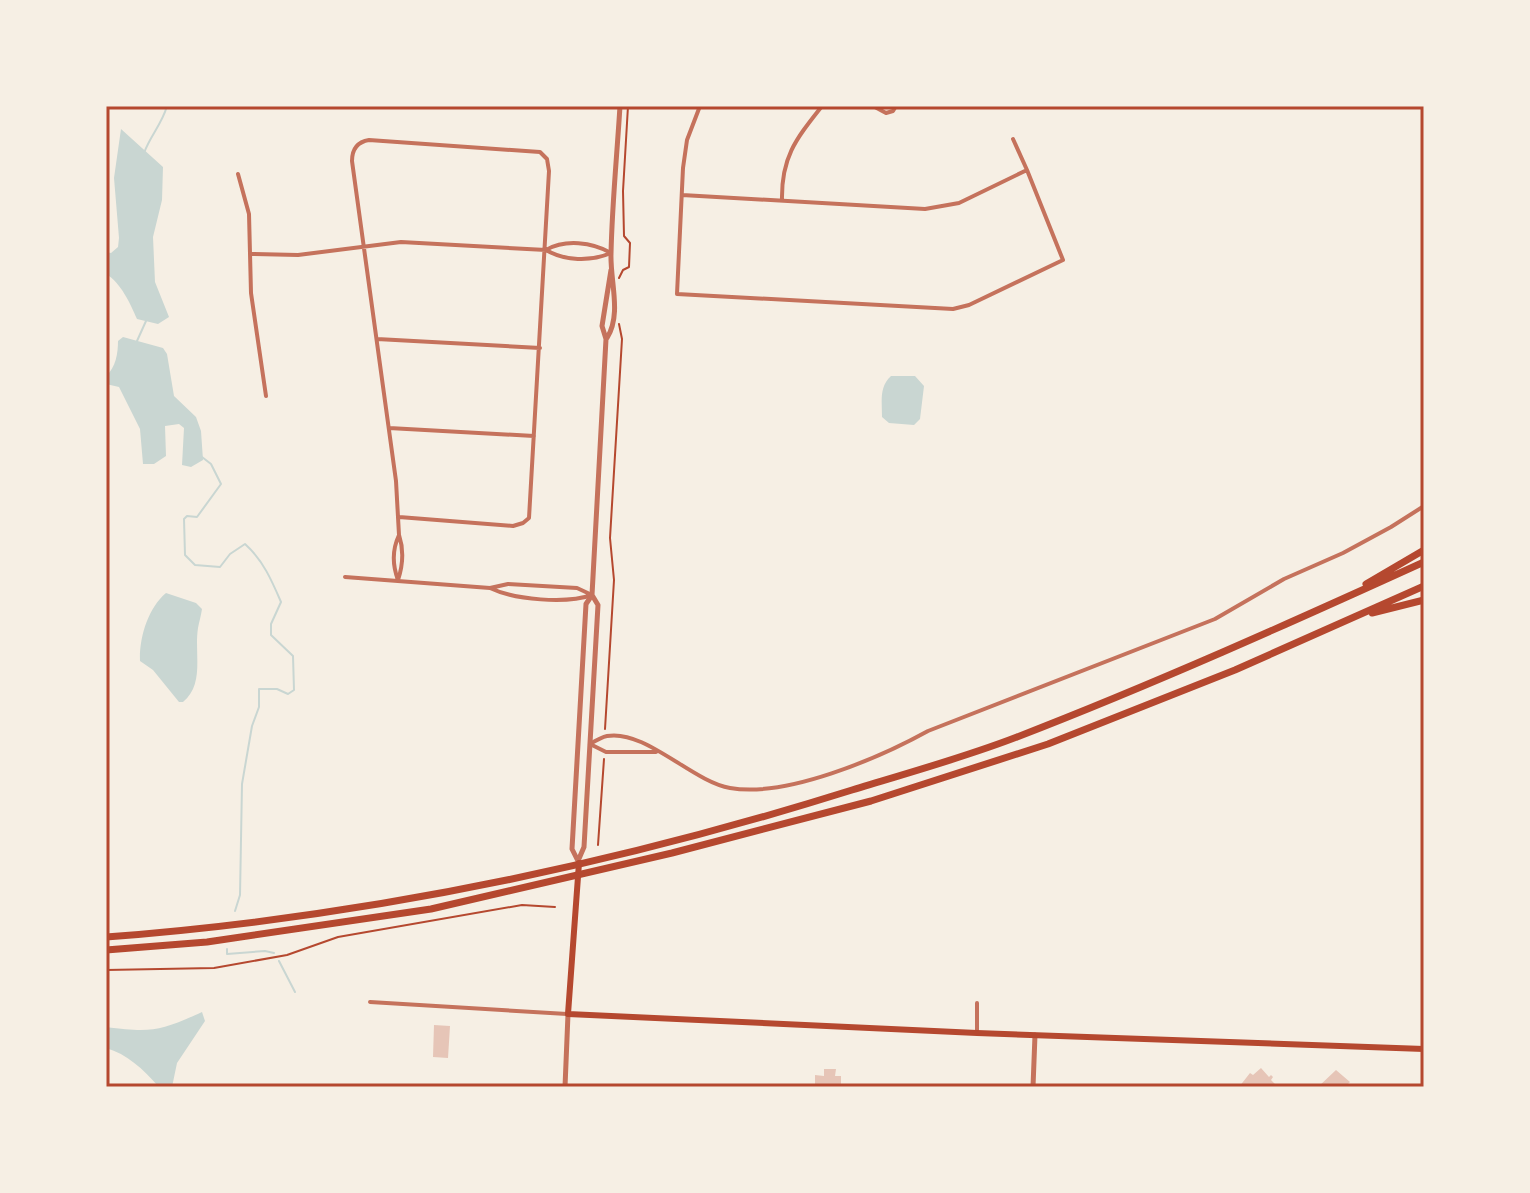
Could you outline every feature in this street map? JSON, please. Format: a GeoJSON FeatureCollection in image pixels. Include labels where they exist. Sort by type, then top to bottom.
{"type":"FeatureCollection","features":[{"type":"Feature","properties":{"kind":"highway"},"geometry":{"type":"LineString","coordinates":[[1340,600],[1424,550]]}},
{"type":"Feature","properties":{"kind":"highway"},"geometry":{"type":"LineString","coordinates":[[106,937],[211,927],[358,906],[505,880],[705,834],[1015,738],[1424,562]]}},
{"type":"Feature","properties":{"kind":"highway"},"geometry":{"type":"LineString","coordinates":[[106,950],[207,942],[431,909],[578,876],[871,801],[1016,756],[1207,681],[1424,586]]}},
{"type":"Feature","properties":{"kind":"highway"},"geometry":{"type":"LineString","coordinates":[[1351,619],[1424,600]]}},
{"type":"Feature","properties":{"kind":"main road"},"geometry":{"type":"LineString","coordinates":[[578,862],[568,1014],[1424,1049]]}},
{"type":"Feature","properties":{"kind":"street"},"geometry":{"type":"LineString","coordinates":[[578,862],[572,849],[586,604],[592,595],[606,339],[602,326],[611,270],[620,106]]}},
{"type":"Feature","properties":{"kind":"street"},"geometry":{"type":"LineString","coordinates":[[700,106],[687,140],[677,294],[953,309],[969,305],[1063,260],[1013,139]]}},
{"type":"Feature","properties":{"kind":"street"},"geometry":{"type":"LineString","coordinates":[[782,201],[783,171],[789,151],[822,106]]}},
{"type":"Feature","properties":{"kind":"street"},"geometry":{"type":"LineString","coordinates":[[873,106],[886,113],[896,106]]}},
{"type":"Feature","properties":{"kind":"street"},"geometry":{"type":"LineString","coordinates":[[398,580],[403,545],[399,535],[389,428],[352,161],[353,150],[359,143],[369,140],[535,150],[544,155],[549,171],[531,513],[526,521],[513,526],[399,517]]}},
{"type":"Feature","properties":{"kind":"street"},"geometry":{"type":"LineString","coordinates":[[682,195],[925,209],[959,203],[1027,170]]}},
{"type":"Feature","properties":{"kind":"street"},"geometry":{"type":"LineString","coordinates":[[238,174],[249,214],[251,293],[266,396]]}},
{"type":"Feature","properties":{"kind":"street"},"geometry":{"type":"LineString","coordinates":[[252,254],[298,255],[417,242],[546,250],[558,257],[583,259],[596,259],[611,253]]}},
{"type":"Feature","properties":{"kind":"street"},"geometry":{"type":"LineString","coordinates":[[546,250],[558,243],[598,246],[611,253]]}},
{"type":"Feature","properties":{"kind":"street"},"geometry":{"type":"LineString","coordinates":[[606,339],[613,328],[614,284],[611,270]]}},
{"type":"Feature","properties":{"kind":"street"},"geometry":{"type":"LineString","coordinates":[[377,339],[540,348]]}},
{"type":"Feature","properties":{"kind":"street"},"geometry":{"type":"LineString","coordinates":[[389,428],[534,436]]}},
{"type":"Feature","properties":{"kind":"street"},"geometry":{"type":"LineString","coordinates":[[590,744],[607,736],[640,741],[715,784],[750,791],[769,789],[859,764],[887,754],[928,731],[1215,619],[1284,579],[1367,540],[1424,506]]}},
{"type":"Feature","properties":{"kind":"street"},"geometry":{"type":"LineString","coordinates":[[398,580],[393,567],[394,545],[399,535]]}},
{"type":"Feature","properties":{"kind":"street"},"geometry":{"type":"LineString","coordinates":[[345,577],[490,588],[508,584],[577,588],[592,595],[598,605],[584,847],[578,862]]}},
{"type":"Feature","properties":{"kind":"street"},"geometry":{"type":"LineString","coordinates":[[490,588],[504,595],[577,600],[592,595]]}},
{"type":"Feature","properties":{"kind":"street"},"geometry":{"type":"LineString","coordinates":[[590,744],[606,752],[658,752]]}},
{"type":"Feature","properties":{"kind":"street"},"geometry":{"type":"LineString","coordinates":[[370,1002],[568,1014],[565,1087]]}},
{"type":"Feature","properties":{"kind":"street"},"geometry":{"type":"LineString","coordinates":[[977,1003],[977,1033]]}},
{"type":"Feature","properties":{"kind":"street"},"geometry":{"type":"LineString","coordinates":[[1033,1087],[1035,1035]]}},
{"type":"Feature","properties":{"kind":"path"},"geometry":{"type":"LineString","coordinates":[[619,290],[619,275],[629,267],[630,243],[624,236],[623,191],[628,106]]}},
{"type":"Feature","properties":{"kind":"path"},"geometry":{"type":"LineString","coordinates":[[605,729],[614,580],[610,538],[622,339],[619,320]]}},
{"type":"Feature","properties":{"kind":"path"},"geometry":{"type":"LineString","coordinates":[[598,845],[604,757]]}},
{"type":"Feature","properties":{"kind":"path"},"geometry":{"type":"LineString","coordinates":[[106,970],[214,968],[287,955],[338,937],[522,905],[555,907]]}},
{"type":"Feature","properties":{"kind":"shaded area"},"geometry":{"type":"Polygon","coordinates":[[[121,129],[163,167],[162,200],[153,237],[155,282],[169,317],[158,324],[137,319],[121,288],[106,274],[106,252],[111,253],[118,247],[119,238],[114,178],[121,129]]]}},
{"type":"Feature","properties":{"kind":"shaded area"},"geometry":{"type":"Polygon","coordinates":[[[123,337],[163,348],[167,354],[174,396],[196,417],[201,431],[203,460],[191,467],[182,465],[184,428],[179,424],[165,426],[166,456],[154,464],[143,464],[140,429],[119,387],[106,384],[106,376],[116,360],[118,341],[123,337]]]}},
{"type":"Feature","properties":{"kind":"shaded area"},"geometry":{"type":"Polygon","coordinates":[[[891,376],[915,376],[924,386],[920,419],[914,425],[889,423],[882,417],[883,390],[891,376]]]}},
{"type":"Feature","properties":{"kind":"shaded area"},"geometry":{"type":"Polygon","coordinates":[[[166,593],[196,603],[202,609],[197,638],[196,677],[190,695],[183,702],[179,702],[153,670],[140,661],[146,624],[154,607],[166,593]]]}},
{"type":"Feature","properties":{"kind":"shaded area"},"geometry":{"type":"Polygon","coordinates":[[[202,1012],[205,1021],[177,1063],[172,1087],[158,1086],[134,1063],[106,1048],[106,1027],[156,1029],[202,1012]]]}},
{"type":"Feature","properties":{"kind":"building"},"geometry":{"type":"Polygon","coordinates":[[[434,1025],[450,1026],[448,1058],[433,1057],[434,1025]]]}},
{"type":"Feature","properties":{"kind":"building"},"geometry":{"type":"Polygon","coordinates":[[[1261,1068],[1273,1077],[1271,1080],[1278,1087],[1239,1087],[1250,1073],[1253,1075],[1261,1068]]]}},
{"type":"Feature","properties":{"kind":"building"},"geometry":{"type":"Polygon","coordinates":[[[824,1069],[836,1069],[835,1076],[841,1076],[841,1087],[815,1087],[815,1075],[824,1076],[824,1069]]]}},
{"type":"Feature","properties":{"kind":"building"},"geometry":{"type":"Polygon","coordinates":[[[1336,1070],[1350,1082],[1350,1087],[1318,1087],[1336,1070]]]}},
{"type":"Feature","properties":{"kind":"waterway"},"geometry":{"type":"LineString","coordinates":[[144,153],[167,106]]}},
{"type":"Feature","properties":{"kind":"waterway"},"geometry":{"type":"LineString","coordinates":[[137,341],[146,321]]}},
{"type":"Feature","properties":{"kind":"waterway"},"geometry":{"type":"LineString","coordinates":[[202,457],[211,464],[221,484],[197,517],[187,516],[184,519],[185,555],[195,565],[220,567],[230,554],[245,544],[262,564],[281,602],[271,624],[271,635],[293,656],[294,690],[288,694],[277,689],[259,689],[259,707],[252,726],[242,784],[240,895],[235,911]]}},
{"type":"Feature","properties":{"kind":"waterway"},"geometry":{"type":"LineString","coordinates":[[227,949],[227,954],[274,953]]}},
{"type":"Feature","properties":{"kind":"waterway"},"geometry":{"type":"LineString","coordinates":[[279,961],[295,992]]}}]}
